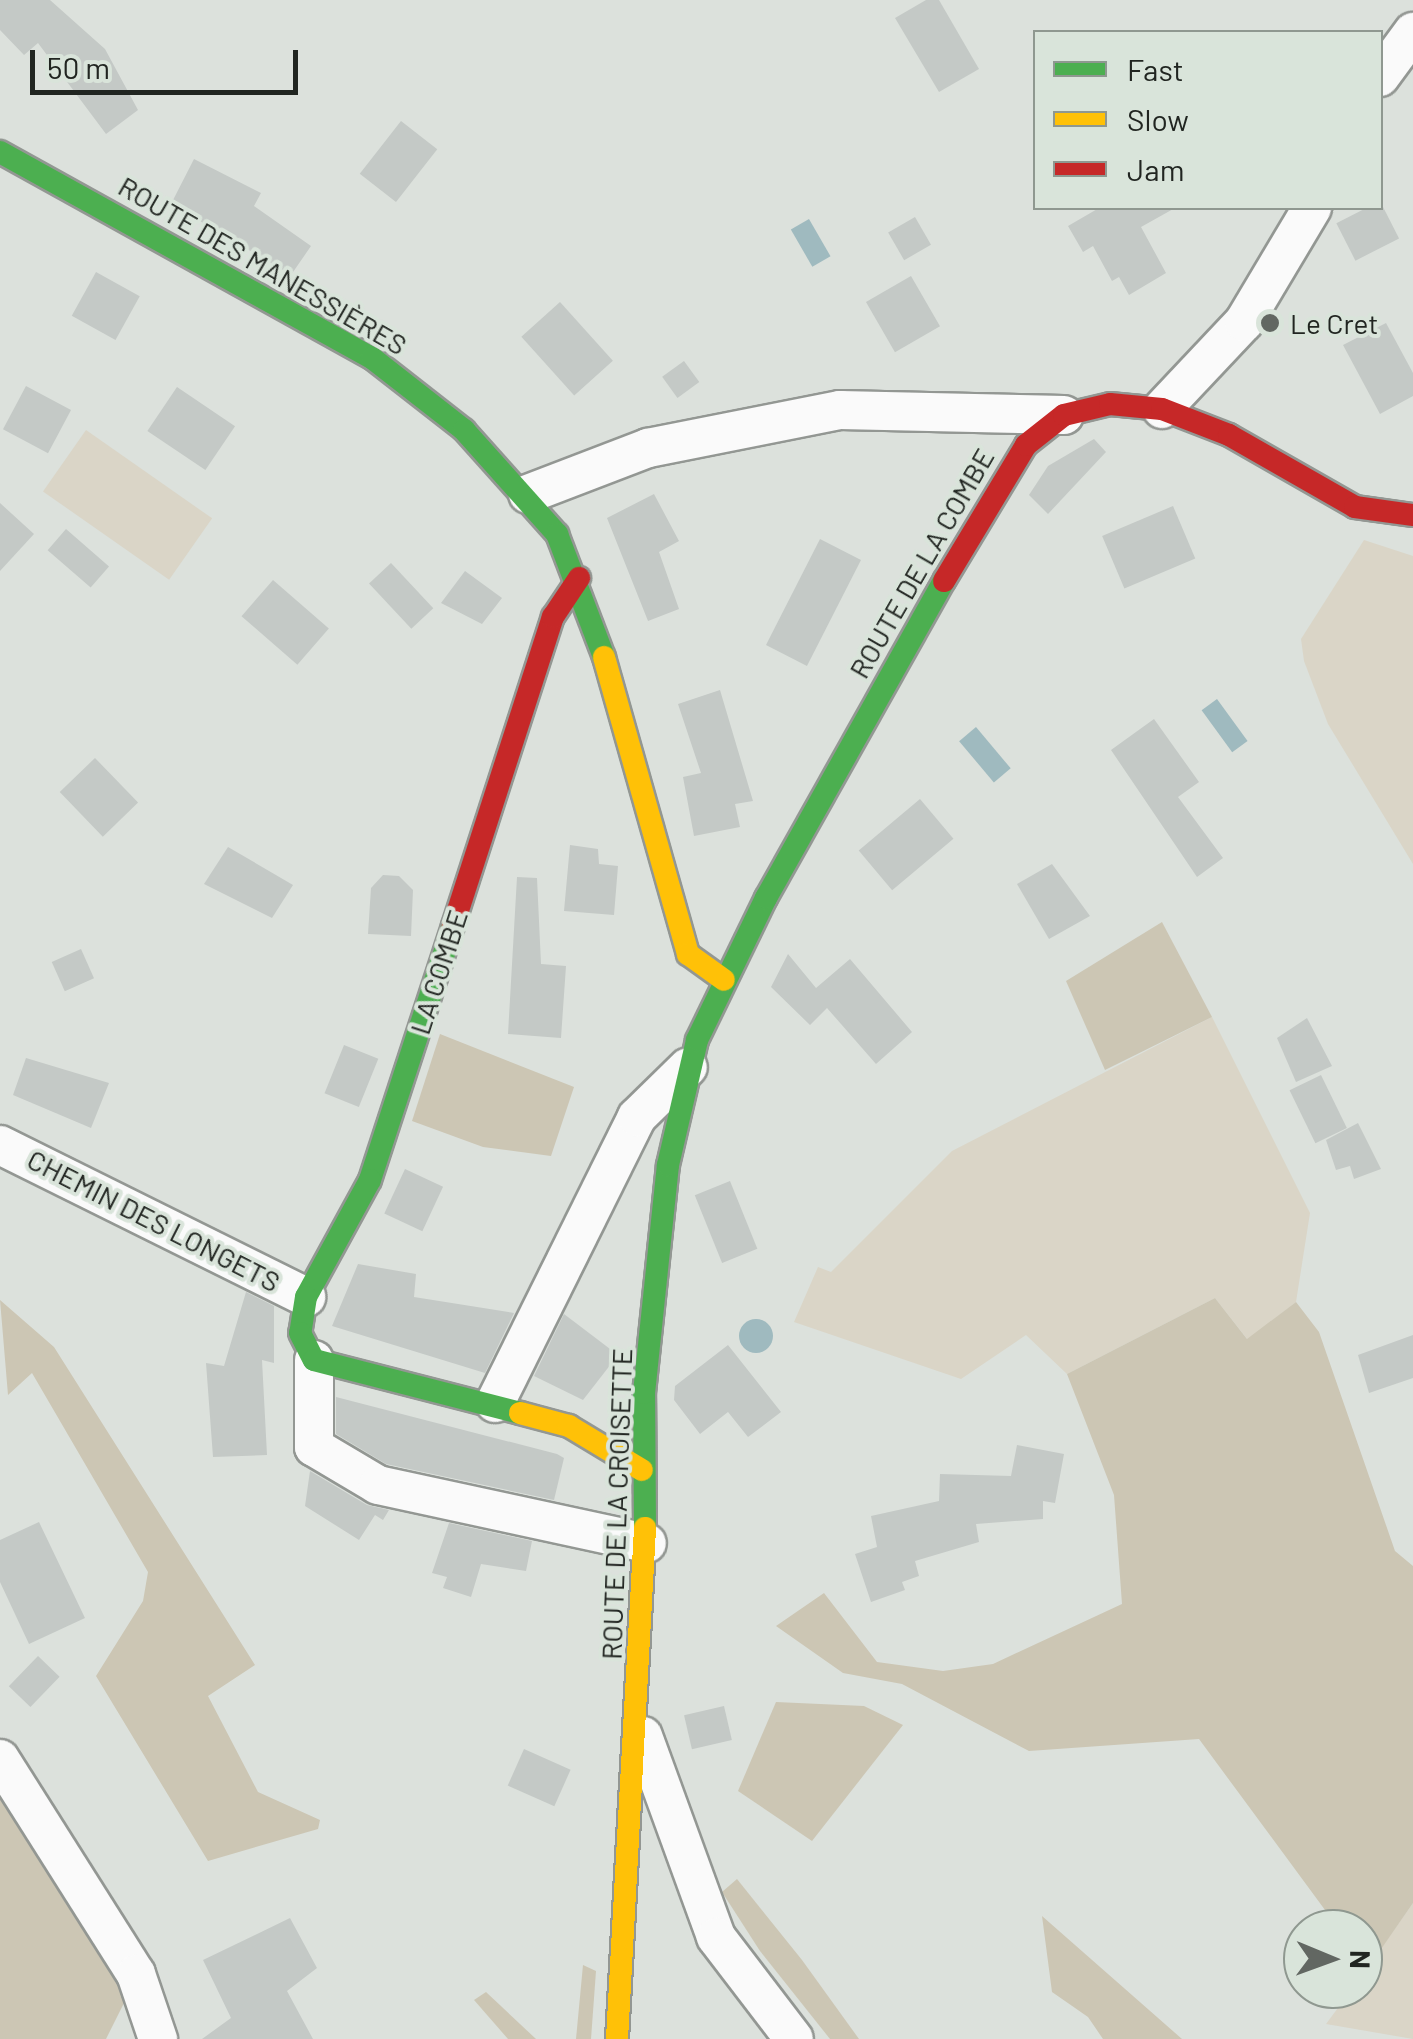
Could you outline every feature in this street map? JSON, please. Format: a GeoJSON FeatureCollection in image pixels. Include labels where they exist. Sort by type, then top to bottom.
{"type":"FeatureCollection","features":[{"type":"Feature","properties":{"kind":"street"},"geometry":{"type":"LineString","coordinates":[[1383,74],[1413,32]]}},
{"type":"Feature","properties":{"kind":"street","name":"ROUTE DES MANESSIÈRES"},"geometry":{"type":"LineString","coordinates":[[0,152],[372,358],[464,430],[528,494],[579,578],[688,954],[724,980]]}},
{"type":"Feature","properties":{"kind":"street"},"geometry":{"type":"LineString","coordinates":[[1162,408],[1244,322],[1311,210]]}},
{"type":"Feature","properties":{"kind":"street","name":"ROUTE DE LA COMBE"},"geometry":{"type":"LineString","coordinates":[[724,980],[992,495],[1026,444],[1064,415],[1110,404],[1162,408],[1229,435],[1355,507],[1413,515]]}},
{"type":"Feature","properties":{"kind":"street"},"geometry":{"type":"LineString","coordinates":[[528,494],[600,461],[665,444],[840,410],[1064,415]]}},
{"type":"Feature","properties":{"kind":"street","name":"LA COMBE"},"geometry":{"type":"LineString","coordinates":[[579,578],[553,617],[370,1180],[306,1297],[300,1333],[314,1360],[314,1447],[378,1485],[646,1543]]}},
{"type":"Feature","properties":{"kind":"street","name":"ROUTE DE LA CROISETTE"},"geometry":{"type":"LineString","coordinates":[[618,2039],[646,1543],[642,1470],[668,1165],[688,1067],[724,980]]}},
{"type":"Feature","properties":{"kind":"street"},"geometry":{"type":"LineString","coordinates":[[495,1403],[637,1118],[688,1067]]}},
{"type":"Feature","properties":{"kind":"street","name":"CHEMIN DES LONGETS"},"geometry":{"type":"LineString","coordinates":[[0,1145],[306,1297]]}},
{"type":"Feature","properties":{"kind":"street"},"geometry":{"type":"LineString","coordinates":[[314,1360],[495,1403],[569,1426],[642,1470]]}},
{"type":"Feature","properties":{"kind":"street"},"geometry":{"type":"LineString","coordinates":[[637,1719],[716,1937],[794,2039]]}},
{"type":"Feature","properties":{"kind":"street"},"geometry":{"type":"LineString","coordinates":[[0,1759],[136,1974],[158,2039]]}},
{"type":"Feature","properties":{"kind":"shaded area"},"geometry":{"type":"Polygon","coordinates":[[[86,430],[212,518],[169,580],[43,491],[86,430]]]}},
{"type":"Feature","properties":{"kind":"shaded area"},"geometry":{"type":"Polygon","coordinates":[[[1364,540],[1413,556],[1413,864],[1328,724],[1304,661],[1301,639],[1364,540]]]}},
{"type":"Feature","properties":{"kind":"shaded area"},"geometry":{"type":"Polygon","coordinates":[[[1162,922],[1212,1017],[1105,1070],[1066,981],[1162,922]]]}},
{"type":"Feature","properties":{"kind":"shaded area"},"geometry":{"type":"Polygon","coordinates":[[[1212,1017],[1310,1213],[1296,1302],[1248,1340],[1215,1298],[1067,1374],[1026,1335],[961,1379],[794,1322],[818,1267],[831,1272],[952,1151],[1212,1017]]]}},
{"type":"Feature","properties":{"kind":"shaded area"},"geometry":{"type":"Polygon","coordinates":[[[440,1034],[574,1087],[551,1156],[483,1147],[412,1121],[440,1034]]]}},
{"type":"Feature","properties":{"kind":"shaded area"},"geometry":{"type":"Polygon","coordinates":[[[1215,1298],[1247,1339],[1296,1302],[1319,1332],[1395,1551],[1413,1566],[1413,1903],[1383,1946],[1383,1909],[1324,1909],[1199,1739],[1029,1751],[902,1684],[843,1673],[776,1626],[824,1593],[877,1662],[943,1671],[993,1664],[1122,1604],[1114,1495],[1067,1374],[1215,1298]]]}},
{"type":"Feature","properties":{"kind":"shaded area"},"geometry":{"type":"Polygon","coordinates":[[[0,1300],[54,1347],[255,1665],[208,1696],[258,1792],[320,1820],[318,1829],[208,1861],[96,1676],[143,1601],[148,1572],[32,1373],[8,1395],[0,1300]]]}},
{"type":"Feature","properties":{"kind":"shaded area"},"geometry":{"type":"Polygon","coordinates":[[[776,1702],[864,1706],[903,1725],[812,1841],[738,1791],[776,1702]]]}},
{"type":"Feature","properties":{"kind":"shaded area"},"geometry":{"type":"Polygon","coordinates":[[[0,1784],[89,1920],[125,2001],[106,2039],[0,2039],[0,1784]]]}},
{"type":"Feature","properties":{"kind":"shaded area"},"geometry":{"type":"Polygon","coordinates":[[[737,1879],[859,2039],[830,2039],[760,1951],[722,1892],[737,1879]]]}},
{"type":"Feature","properties":{"kind":"shaded area"},"geometry":{"type":"Polygon","coordinates":[[[1413,1903],[1413,2039],[1326,2024],[1337,2009],[1383,2009],[1383,1946],[1413,1903]]]}},
{"type":"Feature","properties":{"kind":"shaded area"},"geometry":{"type":"Polygon","coordinates":[[[1042,1916],[1182,2039],[1103,2039],[1088,2017],[1052,1992],[1042,1916]]]}},
{"type":"Feature","properties":{"kind":"shaded area"},"geometry":{"type":"Polygon","coordinates":[[[583,1965],[596,1971],[591,2039],[576,2039],[583,1965]]]}},
{"type":"Feature","properties":{"kind":"shaded area"},"geometry":{"type":"Polygon","coordinates":[[[486,1992],[536,2039],[508,2039],[474,2000],[486,1992]]]}},
{"type":"Feature","properties":{"kind":"water"},"geometry":{"type":"Polygon","coordinates":[[[809,219],[830,256],[812,267],[791,230],[809,219]]]}},
{"type":"Feature","properties":{"kind":"water"},"geometry":{"type":"Polygon","coordinates":[[[1217,699],[1248,741],[1232,752],[1202,710],[1217,699]]]}},
{"type":"Feature","properties":{"kind":"water"},"geometry":{"type":"Polygon","coordinates":[[[976,727],[1011,768],[994,783],[959,741],[976,727]]]}},
{"type":"Feature","properties":{"kind":"water"},"geometry":{"type":"Polygon","coordinates":[[[756,1319],[768,1324],[773,1336],[768,1348],[756,1353],[744,1348],[739,1336],[744,1324],[756,1319]]]}},
{"type":"Feature","properties":{"kind":"building"},"geometry":{"type":"Polygon","coordinates":[[[0,0],[50,0],[105,49],[138,110],[106,134],[38,43],[24,55],[0,30],[0,0]]]}},
{"type":"Feature","properties":{"kind":"building"},"geometry":{"type":"Polygon","coordinates":[[[926,0],[939,0],[979,69],[939,92],[895,18],[926,0]]]}},
{"type":"Feature","properties":{"kind":"building"},"geometry":{"type":"Polygon","coordinates":[[[401,121],[437,149],[396,202],[360,174],[401,121]]]}},
{"type":"Feature","properties":{"kind":"building"},"geometry":{"type":"Polygon","coordinates":[[[194,159],[261,193],[254,206],[311,246],[291,275],[171,204],[194,159]]]}},
{"type":"Feature","properties":{"kind":"building"},"geometry":{"type":"Polygon","coordinates":[[[1383,207],[1399,238],[1355,261],[1336,223],[1362,210],[1383,210],[1383,207]]]}},
{"type":"Feature","properties":{"kind":"building"},"geometry":{"type":"Polygon","coordinates":[[[1096,210],[1171,210],[1141,227],[1166,273],[1129,295],[1119,277],[1112,281],[1093,246],[1083,252],[1068,226],[1096,210]]]}},
{"type":"Feature","properties":{"kind":"building"},"geometry":{"type":"Polygon","coordinates":[[[915,217],[931,245],[904,260],[888,232],[915,217]]]}},
{"type":"Feature","properties":{"kind":"building"},"geometry":{"type":"Polygon","coordinates":[[[96,272],[140,296],[115,340],[72,316],[96,272]]]}},
{"type":"Feature","properties":{"kind":"building"},"geometry":{"type":"Polygon","coordinates":[[[911,276],[940,326],[895,352],[866,302],[911,276]]]}},
{"type":"Feature","properties":{"kind":"building"},"geometry":{"type":"Polygon","coordinates":[[[560,302],[613,361],[574,396],[521,337],[560,302]]]}},
{"type":"Feature","properties":{"kind":"building"},"geometry":{"type":"Polygon","coordinates":[[[1386,323],[1413,373],[1413,396],[1380,414],[1343,345],[1386,323]]]}},
{"type":"Feature","properties":{"kind":"building"},"geometry":{"type":"Polygon","coordinates":[[[684,361],[699,382],[677,398],[662,377],[684,361]]]}},
{"type":"Feature","properties":{"kind":"building"},"geometry":{"type":"Polygon","coordinates":[[[26,386],[71,410],[48,453],[3,429],[26,386]]]}},
{"type":"Feature","properties":{"kind":"building"},"geometry":{"type":"Polygon","coordinates":[[[177,387],[235,426],[205,470],[147,431],[177,387]]]}},
{"type":"Feature","properties":{"kind":"building"},"geometry":{"type":"Polygon","coordinates":[[[1094,439],[1106,452],[1048,514],[1029,495],[1048,466],[1094,439]]]}},
{"type":"Feature","properties":{"kind":"building"},"geometry":{"type":"Polygon","coordinates":[[[654,494],[679,541],[659,552],[679,609],[648,621],[607,518],[654,494]]]}},
{"type":"Feature","properties":{"kind":"building"},"geometry":{"type":"Polygon","coordinates":[[[0,503],[34,534],[0,571],[0,503]]]}},
{"type":"Feature","properties":{"kind":"building"},"geometry":{"type":"Polygon","coordinates":[[[1173,506],[1195,558],[1124,589],[1102,536],[1173,506]]]}},
{"type":"Feature","properties":{"kind":"building"},"geometry":{"type":"Polygon","coordinates":[[[66,529],[109,566],[91,588],[48,550],[66,529]]]}},
{"type":"Feature","properties":{"kind":"building"},"geometry":{"type":"Polygon","coordinates":[[[820,539],[861,560],[807,666],[766,645],[820,539]]]}},
{"type":"Feature","properties":{"kind":"building"},"geometry":{"type":"Polygon","coordinates":[[[391,563],[433,608],[411,629],[369,583],[391,563]]]}},
{"type":"Feature","properties":{"kind":"building"},"geometry":{"type":"Polygon","coordinates":[[[465,571],[502,598],[482,624],[441,603],[465,571]]]}},
{"type":"Feature","properties":{"kind":"building"},"geometry":{"type":"Polygon","coordinates":[[[273,580],[329,629],[297,665],[242,616],[273,580]]]}},
{"type":"Feature","properties":{"kind":"building"},"geometry":{"type":"Polygon","coordinates":[[[720,690],[753,801],[735,804],[740,827],[694,836],[683,777],[701,773],[678,704],[720,690]]]}},
{"type":"Feature","properties":{"kind":"building"},"geometry":{"type":"Polygon","coordinates":[[[1154,719],[1199,782],[1178,797],[1223,858],[1197,877],[1111,750],[1154,719]]]}},
{"type":"Feature","properties":{"kind":"building"},"geometry":{"type":"Polygon","coordinates":[[[95,758],[138,803],[103,837],[60,792],[95,758]]]}},
{"type":"Feature","properties":{"kind":"building"},"geometry":{"type":"Polygon","coordinates":[[[920,799],[953,839],[892,890],[859,850],[920,799]]]}},
{"type":"Feature","properties":{"kind":"building"},"geometry":{"type":"Polygon","coordinates":[[[570,845],[598,849],[599,864],[618,866],[614,915],[564,911],[570,845]]]}},
{"type":"Feature","properties":{"kind":"building"},"geometry":{"type":"Polygon","coordinates":[[[228,847],[293,885],[272,918],[204,884],[228,847]]]}},
{"type":"Feature","properties":{"kind":"building"},"geometry":{"type":"Polygon","coordinates":[[[1052,864],[1090,916],[1049,939],[1017,884],[1052,864]]]}},
{"type":"Feature","properties":{"kind":"building"},"geometry":{"type":"Polygon","coordinates":[[[383,875],[399,876],[413,890],[411,936],[368,934],[371,888],[383,875]]]}},
{"type":"Feature","properties":{"kind":"building"},"geometry":{"type":"Polygon","coordinates":[[[517,877],[537,878],[541,964],[566,966],[561,1038],[508,1034],[517,877]]]}},
{"type":"Feature","properties":{"kind":"building"},"geometry":{"type":"Polygon","coordinates":[[[81,949],[94,978],[65,991],[52,962],[81,949]]]}},
{"type":"Feature","properties":{"kind":"building"},"geometry":{"type":"Polygon","coordinates":[[[788,954],[816,988],[850,959],[912,1032],[876,1064],[827,1008],[810,1025],[771,987],[788,954]]]}},
{"type":"Feature","properties":{"kind":"building"},"geometry":{"type":"Polygon","coordinates":[[[1307,1018],[1332,1066],[1296,1082],[1277,1038],[1307,1018]]]}},
{"type":"Feature","properties":{"kind":"building"},"geometry":{"type":"Polygon","coordinates":[[[344,1045],[378,1059],[359,1107],[325,1093],[344,1045]]]}},
{"type":"Feature","properties":{"kind":"building"},"geometry":{"type":"Polygon","coordinates":[[[26,1058],[109,1083],[91,1128],[13,1095],[26,1058]]]}},
{"type":"Feature","properties":{"kind":"building"},"geometry":{"type":"Polygon","coordinates":[[[1321,1075],[1347,1128],[1315,1143],[1290,1090],[1321,1075]]]}},
{"type":"Feature","properties":{"kind":"building"},"geometry":{"type":"Polygon","coordinates":[[[1358,1123],[1381,1169],[1354,1179],[1350,1166],[1336,1170],[1326,1140],[1358,1123]]]}},
{"type":"Feature","properties":{"kind":"building"},"geometry":{"type":"Polygon","coordinates":[[[405,1169],[443,1187],[422,1231],[384,1213],[405,1169]]]}},
{"type":"Feature","properties":{"kind":"building"},"geometry":{"type":"Polygon","coordinates":[[[730,1181],[757,1249],[722,1263],[695,1195],[730,1181]]]}},
{"type":"Feature","properties":{"kind":"building"},"geometry":{"type":"Polygon","coordinates":[[[358,1264],[416,1274],[414,1297],[514,1313],[485,1373],[332,1326],[358,1264]]]}},
{"type":"Feature","properties":{"kind":"building"},"geometry":{"type":"Polygon","coordinates":[[[246,1292],[274,1306],[274,1363],[262,1360],[267,1455],[213,1457],[206,1363],[224,1366],[246,1292]]]}},
{"type":"Feature","properties":{"kind":"building"},"geometry":{"type":"Polygon","coordinates":[[[564,1314],[618,1355],[583,1400],[534,1376],[564,1314]]]}},
{"type":"Feature","properties":{"kind":"building"},"geometry":{"type":"Polygon","coordinates":[[[1413,1335],[1413,1378],[1369,1393],[1358,1355],[1413,1335]]]}},
{"type":"Feature","properties":{"kind":"building"},"geometry":{"type":"Polygon","coordinates":[[[728,1345],[781,1412],[748,1437],[728,1412],[700,1434],[674,1400],[675,1386],[728,1345]]]}},
{"type":"Feature","properties":{"kind":"building"},"geometry":{"type":"Polygon","coordinates":[[[336,1397],[557,1454],[564,1458],[554,1500],[386,1464],[336,1434],[336,1397]]]}},
{"type":"Feature","properties":{"kind":"building"},"geometry":{"type":"Polygon","coordinates":[[[1017,1445],[1064,1454],[1055,1503],[1043,1501],[1043,1519],[976,1524],[979,1542],[915,1561],[919,1576],[902,1582],[905,1590],[871,1602],[855,1554],[877,1547],[871,1516],[939,1501],[940,1474],[1011,1476],[1017,1445]]]}},
{"type":"Feature","properties":{"kind":"building"},"geometry":{"type":"Polygon","coordinates":[[[310,1471],[367,1505],[389,1510],[383,1520],[375,1515],[359,1540],[305,1506],[310,1471]]]}},
{"type":"Feature","properties":{"kind":"building"},"geometry":{"type":"Polygon","coordinates":[[[39,1522],[85,1618],[29,1644],[0,1582],[0,1540],[39,1522]]]}},
{"type":"Feature","properties":{"kind":"building"},"geometry":{"type":"Polygon","coordinates":[[[449,1523],[532,1541],[526,1571],[481,1564],[471,1597],[443,1588],[447,1577],[432,1573],[449,1523]]]}},
{"type":"Feature","properties":{"kind":"building"},"geometry":{"type":"Polygon","coordinates":[[[38,1656],[60,1677],[30,1707],[9,1686],[38,1656]]]}},
{"type":"Feature","properties":{"kind":"building"},"geometry":{"type":"Polygon","coordinates":[[[724,1706],[732,1740],[692,1749],[684,1715],[724,1706]]]}},
{"type":"Feature","properties":{"kind":"building"},"geometry":{"type":"Polygon","coordinates":[[[524,1749],[571,1770],[554,1806],[508,1786],[524,1749]]]}},
{"type":"Feature","properties":{"kind":"building"},"geometry":{"type":"Polygon","coordinates":[[[290,1918],[317,1968],[287,1991],[313,2039],[202,2039],[231,2018],[203,1960],[290,1918]]]}},
{"type":"Feature","properties":{"kind":"traffic: fast"},"geometry":{"type":"LineString","coordinates":[[0,152],[372,358],[464,430],[557,534],[604,657]]}},
{"type":"Feature","properties":{"kind":"traffic: fast"},"geometry":{"type":"LineString","coordinates":[[645,1528],[644,1393],[668,1165],[697,1040],[766,898],[944,581]]}},
{"type":"Feature","properties":{"kind":"traffic: fast"},"geometry":{"type":"LineString","coordinates":[[453,926],[370,1180],[306,1297],[300,1333],[314,1360],[520,1413]]}},
{"type":"Feature","properties":{"kind":"traffic: slow"},"geometry":{"type":"LineString","coordinates":[[604,657],[688,954],[724,980]]}},
{"type":"Feature","properties":{"kind":"traffic: slow"},"geometry":{"type":"LineString","coordinates":[[520,1413],[569,1426],[642,1470]]}},
{"type":"Feature","properties":{"kind":"traffic: slow"},"geometry":{"type":"LineString","coordinates":[[617,2039],[645,1528]]}},
{"type":"Feature","properties":{"kind":"traffic: jam"},"geometry":{"type":"LineString","coordinates":[[944,581],[1026,445],[1064,415],[1110,404],[1162,409],[1229,435],[1355,507],[1413,515]]}},
{"type":"Feature","properties":{"kind":"traffic: jam"},"geometry":{"type":"LineString","coordinates":[[453,926],[553,617],[579,578]]}},
{"type":"Feature","properties":{"kind":"place","name":"Le Cret"},"geometry":{"type":"Point","coordinates":[1270,323]}}]}
